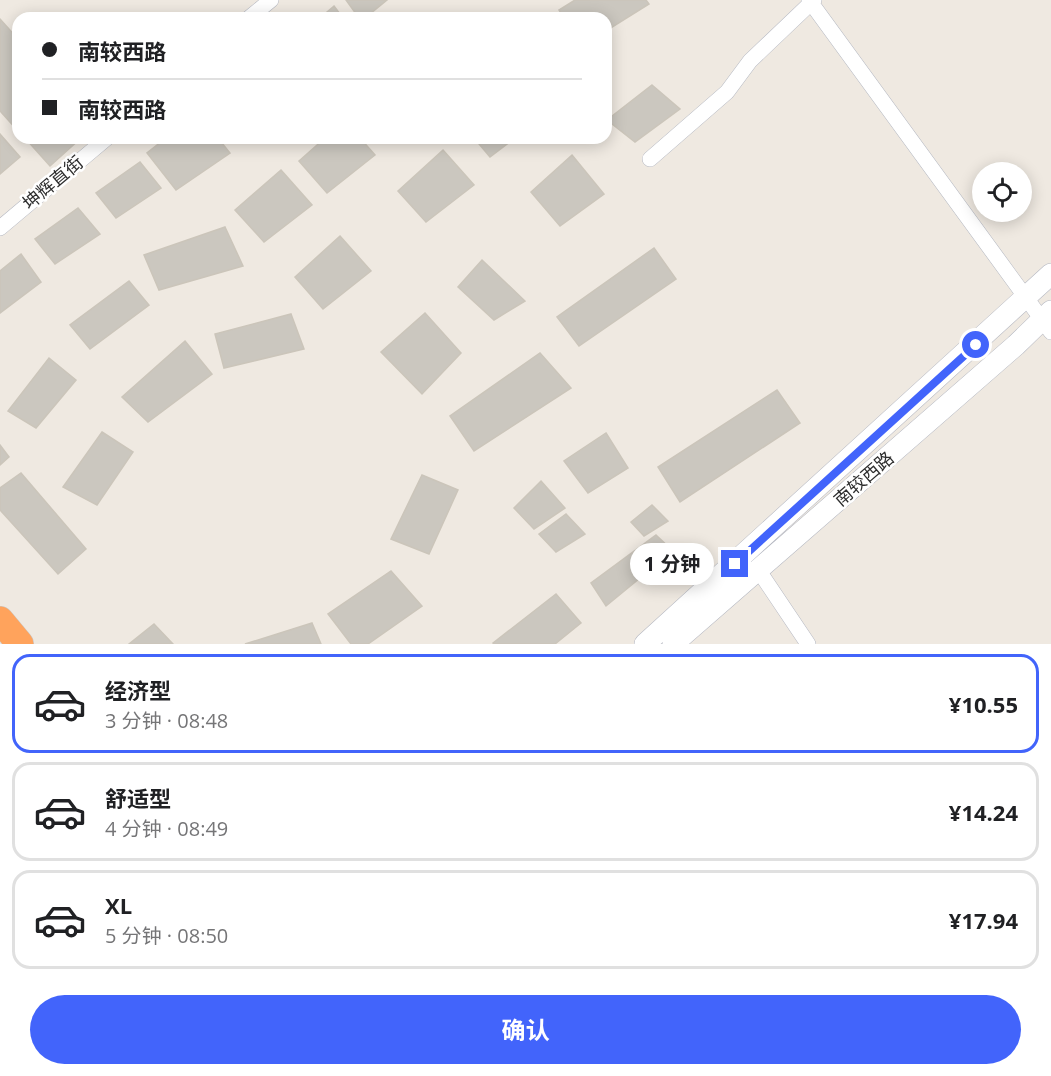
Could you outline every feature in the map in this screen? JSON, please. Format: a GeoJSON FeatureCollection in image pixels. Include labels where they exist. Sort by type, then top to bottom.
{"type":"FeatureCollection","features":[{"type":"Feature","properties":{"kind":"highway"},"geometry":{"type":"LineString","coordinates":[[0,620],[20,644]]}},
{"type":"Feature","properties":{"kind":"main road","name":"南较西路"},"geometry":{"type":"LineString","coordinates":[[645,644],[1051,274]]}},
{"type":"Feature","properties":{"kind":"main road","name":"南较西路"},"geometry":{"type":"LineString","coordinates":[[674,644],[1016,345],[1048,320]]}},
{"type":"Feature","properties":{"kind":"street"},"geometry":{"type":"LineString","coordinates":[[256,12],[271,0]]}},
{"type":"Feature","properties":{"kind":"street"},"geometry":{"type":"LineString","coordinates":[[650,159],[727,93],[750,61],[811,1],[1027,297],[1048,320]]}},
{"type":"Feature","properties":{"kind":"street","name":"坤辉直街"},"geometry":{"type":"LineString","coordinates":[[0,228],[100,144]]}},
{"type":"Feature","properties":{"kind":"street"},"geometry":{"type":"LineString","coordinates":[[759,571],[807,644]]}},
{"type":"Feature","properties":{"kind":"building"},"geometry":{"type":"Polygon","coordinates":[[[346,0],[387,0],[372,12],[355,12],[346,0]]]}},
{"type":"Feature","properties":{"kind":"building"},"geometry":{"type":"Polygon","coordinates":[[[575,0],[646,0],[649,4],[612,27],[612,12],[560,12],[559,10],[575,0]]]}},
{"type":"Feature","properties":{"kind":"building"},"geometry":{"type":"Polygon","coordinates":[[[334,6],[338,12],[327,12],[334,6]]]}},
{"type":"Feature","properties":{"kind":"building"},"geometry":{"type":"Polygon","coordinates":[[[0,19],[12,32],[12,124],[0,111],[0,19]]]}},
{"type":"Feature","properties":{"kind":"building"},"geometry":{"type":"Polygon","coordinates":[[[652,85],[680,109],[635,142],[612,124],[612,116],[652,85]]]}},
{"type":"Feature","properties":{"kind":"building"},"geometry":{"type":"Polygon","coordinates":[[[0,134],[20,157],[0,174],[0,134]]]}},
{"type":"Feature","properties":{"kind":"building"},"geometry":{"type":"Polygon","coordinates":[[[30,144],[74,144],[50,166],[30,144]]]}},
{"type":"Feature","properties":{"kind":"building"},"geometry":{"type":"Polygon","coordinates":[[[158,144],[223,144],[230,153],[176,190],[147,153],[158,144]]]}},
{"type":"Feature","properties":{"kind":"building"},"geometry":{"type":"Polygon","coordinates":[[[318,144],[365,144],[375,155],[327,193],[299,161],[318,144]]]}},
{"type":"Feature","properties":{"kind":"building"},"geometry":{"type":"Polygon","coordinates":[[[479,144],[507,144],[490,157],[479,144]]]}},
{"type":"Feature","properties":{"kind":"building"},"geometry":{"type":"Polygon","coordinates":[[[443,150],[474,185],[426,222],[398,191],[443,150]]]}},
{"type":"Feature","properties":{"kind":"building"},"geometry":{"type":"Polygon","coordinates":[[[572,155],[604,194],[560,226],[531,192],[572,155]]]}},
{"type":"Feature","properties":{"kind":"building"},"geometry":{"type":"Polygon","coordinates":[[[140,162],[161,188],[116,218],[96,193],[140,162]]]}},
{"type":"Feature","properties":{"kind":"building"},"geometry":{"type":"Polygon","coordinates":[[[281,170],[312,205],[264,242],[235,210],[281,170]]]}},
{"type":"Feature","properties":{"kind":"building"},"geometry":{"type":"Polygon","coordinates":[[[78,208],[100,234],[55,264],[35,239],[78,208]]]}},
{"type":"Feature","properties":{"kind":"building"},"geometry":{"type":"Polygon","coordinates":[[[225,227],[243,266],[159,290],[144,255],[225,227]]]}},
{"type":"Feature","properties":{"kind":"building"},"geometry":{"type":"Polygon","coordinates":[[[340,236],[371,271],[323,309],[295,277],[340,236]]]}},
{"type":"Feature","properties":{"kind":"building"},"geometry":{"type":"Polygon","coordinates":[[[654,248],[676,279],[579,346],[557,317],[654,248]]]}},
{"type":"Feature","properties":{"kind":"building"},"geometry":{"type":"Polygon","coordinates":[[[21,254],[41,282],[0,313],[0,271],[21,254]]]}},
{"type":"Feature","properties":{"kind":"building"},"geometry":{"type":"Polygon","coordinates":[[[482,260],[525,301],[494,320],[458,287],[482,260]]]}},
{"type":"Feature","properties":{"kind":"building"},"geometry":{"type":"Polygon","coordinates":[[[129,281],[149,305],[90,349],[70,325],[129,281]]]}},
{"type":"Feature","properties":{"kind":"building"},"geometry":{"type":"Polygon","coordinates":[[[425,313],[461,353],[422,394],[381,352],[425,313]]]}},
{"type":"Feature","properties":{"kind":"building"},"geometry":{"type":"Polygon","coordinates":[[[291,314],[304,349],[224,368],[215,334],[291,314]]]}},
{"type":"Feature","properties":{"kind":"building"},"geometry":{"type":"Polygon","coordinates":[[[185,341],[212,374],[148,422],[122,397],[185,341]]]}},
{"type":"Feature","properties":{"kind":"building"},"geometry":{"type":"Polygon","coordinates":[[[540,353],[571,388],[474,451],[450,416],[540,353]]]}},
{"type":"Feature","properties":{"kind":"building"},"geometry":{"type":"Polygon","coordinates":[[[49,358],[76,380],[36,428],[8,411],[49,358]]]}},
{"type":"Feature","properties":{"kind":"building"},"geometry":{"type":"Polygon","coordinates":[[[777,390],[800,423],[680,502],[658,467],[777,390]]]}},
{"type":"Feature","properties":{"kind":"building"},"geometry":{"type":"Polygon","coordinates":[[[102,432],[133,452],[97,505],[63,487],[102,432]]]}},
{"type":"Feature","properties":{"kind":"building"},"geometry":{"type":"Polygon","coordinates":[[[606,433],[628,468],[588,493],[564,461],[606,433]]]}},
{"type":"Feature","properties":{"kind":"building"},"geometry":{"type":"Polygon","coordinates":[[[0,445],[9,457],[0,465],[0,445]]]}},
{"type":"Feature","properties":{"kind":"building"},"geometry":{"type":"Polygon","coordinates":[[[21,473],[86,549],[58,574],[0,510],[0,488],[21,473]]]}},
{"type":"Feature","properties":{"kind":"building"},"geometry":{"type":"Polygon","coordinates":[[[422,475],[458,490],[429,554],[391,539],[422,475]]]}},
{"type":"Feature","properties":{"kind":"building"},"geometry":{"type":"Polygon","coordinates":[[[541,481],[565,508],[534,529],[514,508],[541,481]]]}},
{"type":"Feature","properties":{"kind":"building"},"geometry":{"type":"Polygon","coordinates":[[[652,505],[668,521],[644,536],[631,522],[652,505]]]}},
{"type":"Feature","properties":{"kind":"building"},"geometry":{"type":"Polygon","coordinates":[[[566,514],[585,534],[556,552],[539,534],[566,514]]]}},
{"type":"Feature","properties":{"kind":"building"},"geometry":{"type":"Polygon","coordinates":[[[656,535],[673,551],[606,606],[591,583],[656,535]]]}},
{"type":"Feature","properties":{"kind":"building"},"geometry":{"type":"Polygon","coordinates":[[[391,571],[422,606],[368,644],[351,644],[328,614],[391,571]]]}},
{"type":"Feature","properties":{"kind":"building"},"geometry":{"type":"Polygon","coordinates":[[[556,594],[581,623],[555,644],[493,643],[556,594]]]}},
{"type":"Feature","properties":{"kind":"building"},"geometry":{"type":"Polygon","coordinates":[[[312,623],[321,644],[245,644],[312,623]]]}},
{"type":"Feature","properties":{"kind":"building"},"geometry":{"type":"Polygon","coordinates":[[[154,624],[173,644],[129,644],[154,624]]]}},
{"type":"Feature","properties":{"kind":"route"},"geometry":{"type":"LineString","coordinates":[[735,564],[976,345]]}}]}
